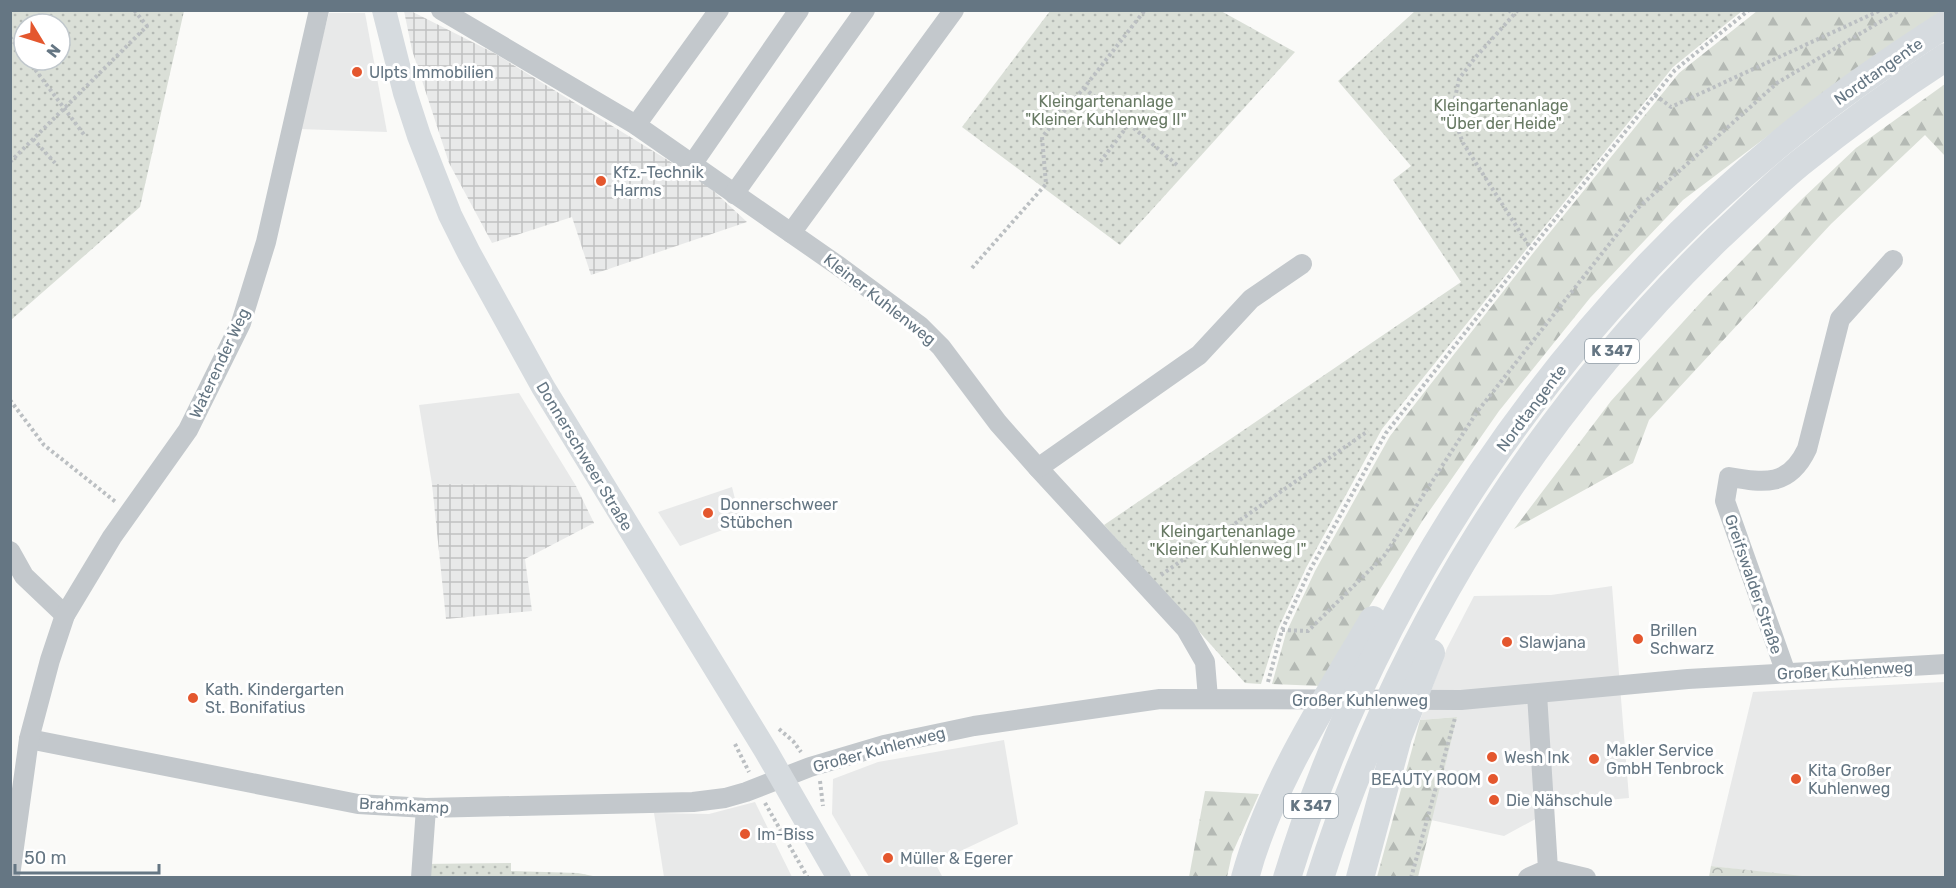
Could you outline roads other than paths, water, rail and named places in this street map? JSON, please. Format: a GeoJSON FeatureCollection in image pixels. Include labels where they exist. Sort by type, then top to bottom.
{"type":"FeatureCollection","features":[{"type":"Feature","properties":{"kind":"highway","name":"Nordtangente"},"geometry":{"type":"LineString","coordinates":[[1287,878],[1303,827],[1338,735],[1356,668],[1480,476],[1536,397],[1596,324],[1719,196],[1782,141],[1839,96],[1946,24]]}},
{"type":"Feature","properties":{"kind":"highway","name":"Nordtangente"},"geometry":{"type":"LineString","coordinates":[[1385,737],[1458,566],[1504,492],[1619,342],[1677,278],[1798,164],[1859,117],[1946,57]]}},
{"type":"Feature","properties":{"kind":"highway","name":"K 347"},"geometry":{"type":"LineString","coordinates":[[1245,878],[1273,800],[1307,734],[1356,668]]}},
{"type":"Feature","properties":{"kind":"highway","name":"K 347"},"geometry":{"type":"LineString","coordinates":[[1320,878],[1333,835],[1385,737]]}},
{"type":"Feature","properties":{"kind":"highway","name":"K 347"},"geometry":{"type":"LineString","coordinates":[[1360,878],[1385,737]]}},
{"type":"Feature","properties":{"kind":"main road","name":"Donnerschweer Straße"},"geometry":{"type":"LineString","coordinates":[[384,10],[405,93],[419,136],[450,215],[469,253],[543,387],[782,777],[839,878]]}},
{"type":"Feature","properties":{"kind":"street","name":"Waterender Weg"},"geometry":{"type":"LineString","coordinates":[[10,876],[29,739],[50,660],[65,615],[129,513],[188,430],[242,323],[266,242],[319,10]]}},
{"type":"Feature","properties":{"kind":"street","name":"Kleiner Kuhlenweg"},"geometry":{"type":"LineString","coordinates":[[441,10],[636,125],[840,267],[920,326],[941,347],[998,423],[1186,629],[1205,662],[1208,698]]}},
{"type":"Feature","properties":{"kind":"street"},"geometry":{"type":"LineString","coordinates":[[636,125],[719,10]]}},
{"type":"Feature","properties":{"kind":"street"},"geometry":{"type":"LineString","coordinates":[[693,163],[799,10]]}},
{"type":"Feature","properties":{"kind":"street"},"geometry":{"type":"LineString","coordinates":[[734,194],[865,10]]}},
{"type":"Feature","properties":{"kind":"street"},"geometry":{"type":"LineString","coordinates":[[791,233],[954,10]]}},
{"type":"Feature","properties":{"kind":"street","name":"Greifswalder Straße"},"geometry":{"type":"LineString","coordinates":[[1786,673],[1725,501],[1729,477],[1760,483],[1771,482],[1790,473],[1803,458],[1840,319],[1893,260]]}},
{"type":"Feature","properties":{"kind":"street"},"geometry":{"type":"LineString","coordinates":[[1038,468],[1199,355],[1251,299],[1302,264]]}},
{"type":"Feature","properties":{"kind":"street"},"geometry":{"type":"LineString","coordinates":[[10,551],[24,576],[65,615]]}},
{"type":"Feature","properties":{"kind":"street","name":"Großer Kuhlenweg"},"geometry":{"type":"LineString","coordinates":[[782,777],[884,745],[974,726],[1160,699],[1461,700],[1688,679],[1946,664]]}},
{"type":"Feature","properties":{"kind":"street"},"geometry":{"type":"LineString","coordinates":[[1536,694],[1548,869]]}},
{"type":"Feature","properties":{"kind":"street","name":"Brahmkamp"},"geometry":{"type":"LineString","coordinates":[[29,739],[358,804],[426,808],[693,802],[725,798],[782,777]]}},
{"type":"Feature","properties":{"kind":"street"},"geometry":{"type":"LineString","coordinates":[[421,878],[426,808]]}},
{"type":"Feature","properties":{"kind":"street"},"geometry":{"type":"LineString","coordinates":[[1528,878],[1548,869],[1586,878]]}},
{"type":"Feature","properties":{"kind":"place","name":"Ulpts Immobilien"},"geometry":{"type":"Point","coordinates":[357,72]}},
{"type":"Feature","properties":{"kind":"place","name":"Kfz.-Technik Harms"},"geometry":{"type":"Point","coordinates":[601,181]}},
{"type":"Feature","properties":{"kind":"place","name":"Donnerschweer Stübchen"},"geometry":{"type":"Point","coordinates":[708,513]}},
{"type":"Feature","properties":{"kind":"place","name":"Brillen Schwarz"},"geometry":{"type":"Point","coordinates":[1638,639]}},
{"type":"Feature","properties":{"kind":"place","name":"Slawjana"},"geometry":{"type":"Point","coordinates":[1507,642]}},
{"type":"Feature","properties":{"kind":"place","name":"Kath. Kindergarten St. Bonifatius"},"geometry":{"type":"Point","coordinates":[193,698]}},
{"type":"Feature","properties":{"kind":"place","name":"Wesh Ink"},"geometry":{"type":"Point","coordinates":[1492,757]}},
{"type":"Feature","properties":{"kind":"place","name":"Makler Service GmbH Tenbrock"},"geometry":{"type":"Point","coordinates":[1594,759]}},
{"type":"Feature","properties":{"kind":"place","name":"BEAUTY ROOM"},"geometry":{"type":"Point","coordinates":[1493,779]}},
{"type":"Feature","properties":{"kind":"place","name":"Kita Großer Kuhlenweg"},"geometry":{"type":"Point","coordinates":[1796,779]}},
{"type":"Feature","properties":{"kind":"place","name":"Die Nähschule"},"geometry":{"type":"Point","coordinates":[1494,800]}},
{"type":"Feature","properties":{"kind":"place","name":"Im-Biss"},"geometry":{"type":"Point","coordinates":[745,834]}},
{"type":"Feature","properties":{"kind":"place","name":"Müller & Egerer"},"geometry":{"type":"Point","coordinates":[888,858]}},
{"type":"Feature","properties":{"kind":"park label","name":"Kleingartenanlage \"Kleiner Kuhlenweg II\""},"geometry":{"type":"Point","coordinates":[1106,110]}},
{"type":"Feature","properties":{"kind":"park label","name":"Kleingartenanlage \"Über der Heide\""},"geometry":{"type":"Point","coordinates":[1501,114]}},
{"type":"Feature","properties":{"kind":"park label","name":"Kleingartenanlage \"Kleiner Kuhlenweg I\""},"geometry":{"type":"Point","coordinates":[1228,540]}}]}
